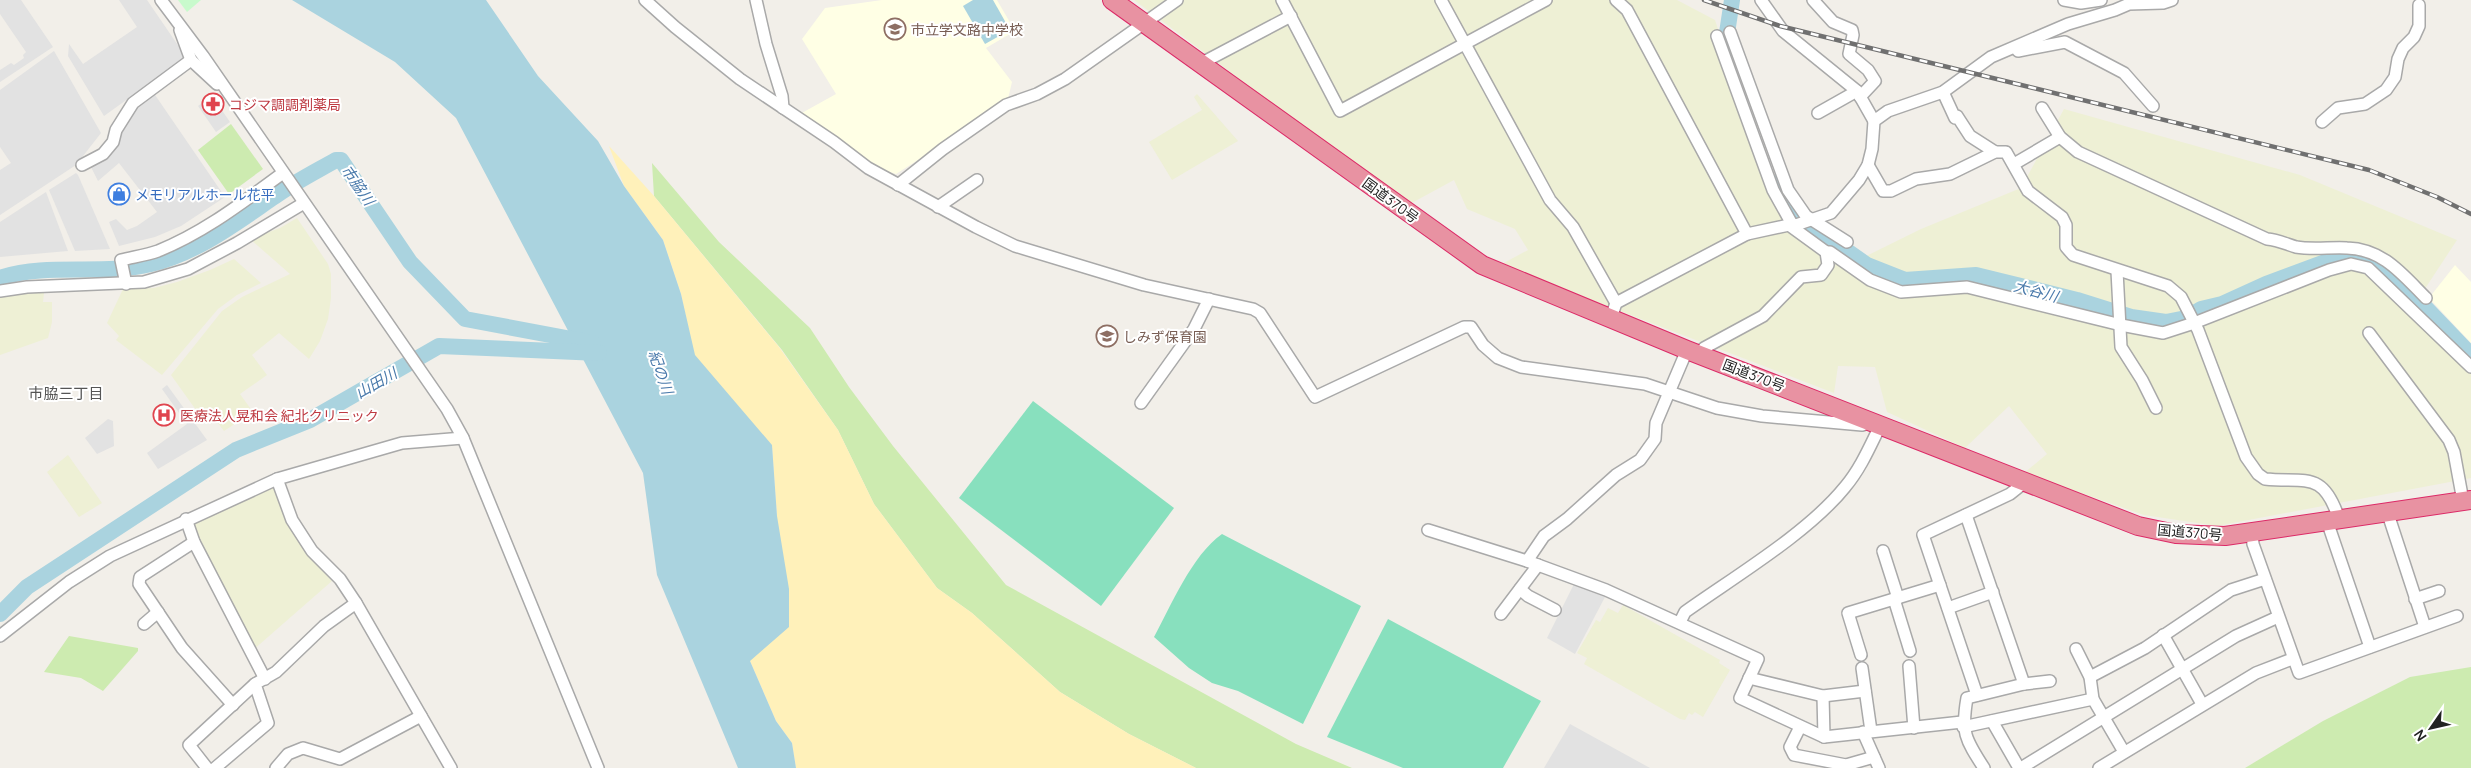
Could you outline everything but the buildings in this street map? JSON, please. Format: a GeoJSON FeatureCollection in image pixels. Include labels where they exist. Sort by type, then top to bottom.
{"type":"FeatureCollection","features":[{"type":"Feature","properties":{"kind":"highway","name":"国道370号"},"geometry":{"type":"LineString","coordinates":[[1112,0],[1482,265],[1613,310],[1694,352],[2138,526],[2176,534],[2225,536],[2467,500]]}},
{"type":"Feature","properties":{"kind":"street"},"geometry":{"type":"LineString","coordinates":[[161,0],[233,98],[377,310],[447,409],[463,438],[598,768]]}},
{"type":"Feature","properties":{"kind":"street"},"geometry":{"type":"LineString","coordinates":[[645,0],[675,27],[740,79],[868,168],[938,207],[1015,246],[1144,285],[1253,309],[1260,313],[1315,397],[1464,327],[1471,328],[1483,345],[1498,358],[1510,364],[1574,375],[1645,384],[1717,408],[1762,416],[1862,426],[1876,422]]}},
{"type":"Feature","properties":{"kind":"street"},"geometry":{"type":"LineString","coordinates":[[756,0],[766,44],[782,96],[783,108]]}},
{"type":"Feature","properties":{"kind":"street"},"geometry":{"type":"LineString","coordinates":[[898,185],[936,154],[1006,105],[1037,94],[1065,79],[1177,0]]}},
{"type":"Feature","properties":{"kind":"street"},"geometry":{"type":"LineString","coordinates":[[1282,0],[1340,111],[1546,0]]}},
{"type":"Feature","properties":{"kind":"street"},"geometry":{"type":"LineString","coordinates":[[1441,0],[1550,200],[1573,227],[1613,310],[1746,234],[1802,222],[1831,213],[1859,180],[1868,164],[1872,149],[1874,121],[1859,94],[1783,31],[1760,0]]}},
{"type":"Feature","properties":{"kind":"street"},"geometry":{"type":"LineString","coordinates":[[1616,0],[1627,10],[1746,234]]}},
{"type":"Feature","properties":{"kind":"street"},"geometry":{"type":"LineString","coordinates":[[1813,0],[1833,22],[1852,30],[1853,35],[1849,54],[1868,70],[1875,81],[1859,94],[1818,113]]}},
{"type":"Feature","properties":{"kind":"street"},"geometry":{"type":"LineString","coordinates":[[2064,0],[2081,3],[2103,0],[2114,5],[2115,10]]}},
{"type":"Feature","properties":{"kind":"street"},"geometry":{"type":"LineString","coordinates":[[1874,121],[1888,111],[1943,92],[1974,66],[1990,57],[2068,24],[2129,4],[2163,3],[2172,0]]}},
{"type":"Feature","properties":{"kind":"street"},"geometry":{"type":"LineString","coordinates":[[2322,122],[2338,108],[2366,104],[2386,90],[2395,77],[2398,59],[2404,48],[2414,37],[2419,26],[2420,2]]}},
{"type":"Feature","properties":{"kind":"street"},"geometry":{"type":"LineString","coordinates":[[1200,64],[1291,16]]}},
{"type":"Feature","properties":{"kind":"street"},"geometry":{"type":"LineString","coordinates":[[174,17],[191,60],[233,98]]}},
{"type":"Feature","properties":{"kind":"street"},"geometry":{"type":"LineString","coordinates":[[1730,32],[1788,190],[1800,208],[1802,222]]}},
{"type":"Feature","properties":{"kind":"street"},"geometry":{"type":"LineString","coordinates":[[1501,614],[1520,589],[1544,536],[1567,519],[1616,475],[1640,460],[1655,439],[1656,423],[1669,392],[1694,352],[1763,316],[1801,277],[1821,275],[1826,272],[1828,265],[1826,252],[1773,190],[1717,36]]}},
{"type":"Feature","properties":{"kind":"street"},"geometry":{"type":"LineString","coordinates":[[1974,66],[1980,68],[2023,49],[2065,42],[2124,73],[2152,106]]}},
{"type":"Feature","properties":{"kind":"street"},"geometry":{"type":"LineString","coordinates":[[82,166],[103,154],[113,142],[113,136],[133,103],[191,60]]}},
{"type":"Feature","properties":{"kind":"street"},"geometry":{"type":"LineString","coordinates":[[1943,92],[1954,118],[1958,116],[1970,136],[1995,152]]}},
{"type":"Feature","properties":{"kind":"street"},"geometry":{"type":"LineString","coordinates":[[2042,108],[2060,137],[2078,152],[2267,239],[2280,240],[2296,247],[2354,248],[2375,253],[2389,260],[2426,298]]}},
{"type":"Feature","properties":{"kind":"street"},"geometry":{"type":"LineString","coordinates":[[2014,164],[2060,137]]}},
{"type":"Feature","properties":{"kind":"street"},"geometry":{"type":"LineString","coordinates":[[1868,164],[1883,191],[1891,190],[1916,179],[1950,174],[1995,152],[2006,152],[2028,191],[2062,217],[2066,224],[2066,247],[2073,256],[2168,286],[2181,297],[2192,318],[2240,443],[2252,467],[2264,479],[2295,479],[2315,482],[2331,501],[2333,520],[2370,647]]}},
{"type":"Feature","properties":{"kind":"street"},"geometry":{"type":"LineString","coordinates":[[126,284],[121,260],[156,252],[195,234],[219,220],[283,172]]}},
{"type":"Feature","properties":{"kind":"street"},"geometry":{"type":"LineString","coordinates":[[938,207],[977,180]]}},
{"type":"Feature","properties":{"kind":"street"},"geometry":{"type":"LineString","coordinates":[[0,291],[27,287],[144,282],[188,268],[237,243],[304,203]]}},
{"type":"Feature","properties":{"kind":"street"},"geometry":{"type":"LineString","coordinates":[[1802,222],[1847,242]]}},
{"type":"Feature","properties":{"kind":"street"},"geometry":{"type":"LineString","coordinates":[[1826,252],[1830,252],[1870,280],[1900,292],[1967,287],[2120,325],[2164,333],[2192,318],[2351,264],[2368,268],[2471,366]]}},
{"type":"Feature","properties":{"kind":"street"},"geometry":{"type":"LineString","coordinates":[[2117,271],[2121,347],[2142,380],[2156,408]]}},
{"type":"Feature","properties":{"kind":"street"},"geometry":{"type":"LineString","coordinates":[[1141,403],[1194,329],[1209,299]]}},
{"type":"Feature","properties":{"kind":"street"},"geometry":{"type":"LineString","coordinates":[[2369,333],[2449,440],[2467,500]]}},
{"type":"Feature","properties":{"kind":"street"},"geometry":{"type":"LineString","coordinates":[[1680,622],[1685,612],[1792,536],[1844,488],[1860,466],[1876,422]]}},
{"type":"Feature","properties":{"kind":"street"},"geometry":{"type":"LineString","coordinates":[[0,636],[63,587],[104,560],[186,519],[277,479],[402,443],[463,438]]}},
{"type":"Feature","properties":{"kind":"street"},"geometry":{"type":"LineString","coordinates":[[277,479],[292,520],[312,551],[340,580],[356,603],[451,768]]}},
{"type":"Feature","properties":{"kind":"street"},"geometry":{"type":"LineString","coordinates":[[1978,695],[1923,535],[2010,494],[2025,482]]}},
{"type":"Feature","properties":{"kind":"street"},"geometry":{"type":"LineString","coordinates":[[2387,511],[2425,628]]}},
{"type":"Feature","properties":{"kind":"street"},"geometry":{"type":"LineString","coordinates":[[1966,515],[2024,684]]}},
{"type":"Feature","properties":{"kind":"street"},"geometry":{"type":"LineString","coordinates":[[186,519],[194,542],[260,682],[268,723],[215,768]]}},
{"type":"Feature","properties":{"kind":"street"},"geometry":{"type":"LineString","coordinates":[[1428,530],[1532,563],[1606,590],[1758,659],[1740,698],[1824,737],[1867,731],[1963,725],[1992,721],[2094,699]]}},
{"type":"Feature","properties":{"kind":"street"},"geometry":{"type":"LineString","coordinates":[[2252,533],[2265,579],[2299,673],[2457,616]]}},
{"type":"Feature","properties":{"kind":"street"},"geometry":{"type":"LineString","coordinates":[[194,542],[140,577],[139,584],[182,648],[233,705]]}},
{"type":"Feature","properties":{"kind":"street"},"geometry":{"type":"LineString","coordinates":[[1883,552],[1910,651]]}},
{"type":"Feature","properties":{"kind":"street"},"geometry":{"type":"LineString","coordinates":[[1889,570],[1901,566]]}},
{"type":"Feature","properties":{"kind":"street"},"geometry":{"type":"LineString","coordinates":[[2090,677],[2164,635],[2231,590],[2265,579]]}},
{"type":"Feature","properties":{"kind":"street"},"geometry":{"type":"LineString","coordinates":[[1861,655],[1848,613],[1940,585]]}},
{"type":"Feature","properties":{"kind":"street"},"geometry":{"type":"LineString","coordinates":[[1520,589],[1528,596],[1554,610]]}},
{"type":"Feature","properties":{"kind":"street"},"geometry":{"type":"LineString","coordinates":[[2415,599],[2439,591]]}},
{"type":"Feature","properties":{"kind":"street"},"geometry":{"type":"LineString","coordinates":[[1948,608],[1993,592]]}},
{"type":"Feature","properties":{"kind":"street"},"geometry":{"type":"LineString","coordinates":[[207,768],[189,744],[260,682],[294,656],[324,626],[356,603]]}},
{"type":"Feature","properties":{"kind":"street"},"geometry":{"type":"LineString","coordinates":[[144,624],[158,612]]}},
{"type":"Feature","properties":{"kind":"street"},"geometry":{"type":"LineString","coordinates":[[1992,721],[2020,768],[2236,636],[2278,617]]}},
{"type":"Feature","properties":{"kind":"street"},"geometry":{"type":"LineString","coordinates":[[2164,635],[2202,704]]}},
{"type":"Feature","properties":{"kind":"street"},"geometry":{"type":"LineString","coordinates":[[2076,649],[2090,677],[2094,699],[2124,752]]}},
{"type":"Feature","properties":{"kind":"street"},"geometry":{"type":"LineString","coordinates":[[2099,768],[2256,673],[2292,658]]}},
{"type":"Feature","properties":{"kind":"street"},"geometry":{"type":"LineString","coordinates":[[1909,666],[1914,728]]}},
{"type":"Feature","properties":{"kind":"street"},"geometry":{"type":"LineString","coordinates":[[1862,668],[1867,731],[1879,768]]}},
{"type":"Feature","properties":{"kind":"street"},"geometry":{"type":"LineString","coordinates":[[1750,678],[1823,696],[1865,691]]}},
{"type":"Feature","properties":{"kind":"street"},"geometry":{"type":"LineString","coordinates":[[1984,768],[1970,748],[1963,725],[1967,698],[2024,684],[2050,681]]}},
{"type":"Feature","properties":{"kind":"street"},"geometry":{"type":"LineString","coordinates":[[1823,696],[1824,737]]}},
{"type":"Feature","properties":{"kind":"street"},"geometry":{"type":"LineString","coordinates":[[276,768],[288,754],[303,748],[340,759],[421,716]]}},
{"type":"Feature","properties":{"kind":"street"},"geometry":{"type":"LineString","coordinates":[[1800,727],[1790,747],[1794,755],[1846,765],[1874,757]]}},
{"type":"Feature","properties":{"kind":"shaded area"},"geometry":{"type":"Polygon","coordinates":[[[0,0],[21,0],[53,47],[0,82],[0,70],[11,63],[14,65],[24,58],[23,55],[26,52],[0,14],[0,0]]]}},
{"type":"Feature","properties":{"kind":"shaded area"},"geometry":{"type":"Polygon","coordinates":[[[119,0],[147,0],[186,57],[104,116],[68,56],[69,44],[83,64],[137,27],[119,0]]]}},
{"type":"Feature","properties":{"kind":"shaded area"},"geometry":{"type":"Polygon","coordinates":[[[882,0],[997,0],[1015,31],[986,48],[1012,82],[1007,103],[896,174],[870,165],[800,114],[836,94],[802,39],[825,8],[882,0]]]}},
{"type":"Feature","properties":{"kind":"shaded area"},"geometry":{"type":"Polygon","coordinates":[[[1134,0],[1677,0],[1715,20],[1771,188],[1785,222],[1844,267],[1921,229],[2021,188],[2064,109],[2300,175],[2457,240],[2409,313],[2463,363],[2471,374],[2471,478],[2217,526],[2144,515],[2024,473],[2047,454],[2009,406],[1965,448],[1887,412],[1875,367],[1838,366],[1834,393],[1500,265],[1528,250],[1515,229],[1467,209],[1454,180],[1408,205],[1134,0]]]}},
{"type":"Feature","properties":{"kind":"shaded area"},"geometry":{"type":"Polygon","coordinates":[[[54,51],[101,133],[76,165],[0,215],[0,170],[11,163],[0,147],[0,90],[54,51]]]}},
{"type":"Feature","properties":{"kind":"shaded area"},"geometry":{"type":"Polygon","coordinates":[[[153,92],[225,197],[181,226],[155,237],[119,246],[109,222],[116,219],[127,230],[137,226],[157,212],[119,163],[98,181],[91,167],[110,154],[133,108],[153,92]]]}},
{"type":"Feature","properties":{"kind":"shaded area"},"geometry":{"type":"Polygon","coordinates":[[[1197,94],[1238,141],[1172,180],[1149,142],[1202,110],[1194,97],[1197,94]]]}},
{"type":"Feature","properties":{"kind":"shaded area"},"geometry":{"type":"Polygon","coordinates":[[[203,102],[212,115],[221,109],[230,122],[216,132],[198,106],[203,102]]]}},
{"type":"Feature","properties":{"kind":"shaded area"},"geometry":{"type":"Polygon","coordinates":[[[76,173],[110,249],[75,251],[49,190],[76,173]]]}},
{"type":"Feature","properties":{"kind":"shaded area"},"geometry":{"type":"Polygon","coordinates":[[[46,192],[68,251],[0,257],[0,222],[46,192]]]}},
{"type":"Feature","properties":{"kind":"shaded area"},"geometry":{"type":"Polygon","coordinates":[[[297,218],[328,264],[331,274],[331,298],[328,319],[320,341],[309,359],[279,333],[252,355],[267,375],[240,394],[253,412],[224,431],[214,418],[206,424],[171,375],[222,311],[242,297],[290,274],[250,239],[280,228],[297,218]]]}},
{"type":"Feature","properties":{"kind":"shaded area"},"geometry":{"type":"Polygon","coordinates":[[[234,259],[261,283],[237,295],[218,309],[162,375],[116,340],[119,336],[107,323],[123,289],[154,288],[177,282],[234,259]]]}},
{"type":"Feature","properties":{"kind":"shaded area"},"geometry":{"type":"Polygon","coordinates":[[[2455,265],[2471,282],[2471,343],[2429,298],[2455,265]]]}},
{"type":"Feature","properties":{"kind":"shaded area"},"geometry":{"type":"Polygon","coordinates":[[[19,293],[44,293],[43,302],[52,302],[52,322],[48,338],[0,355],[0,296],[19,293]]]}},
{"type":"Feature","properties":{"kind":"shaded area"},"geometry":{"type":"Polygon","coordinates":[[[167,385],[207,440],[158,469],[147,453],[187,424],[162,389],[167,385]]]}},
{"type":"Feature","properties":{"kind":"shaded area"},"geometry":{"type":"Polygon","coordinates":[[[108,419],[113,421],[114,446],[97,454],[85,438],[108,419]]]}},
{"type":"Feature","properties":{"kind":"shaded area"},"geometry":{"type":"Polygon","coordinates":[[[68,455],[102,503],[79,517],[47,472],[68,455]]]}},
{"type":"Feature","properties":{"kind":"shaded area"},"geometry":{"type":"Polygon","coordinates":[[[271,484],[303,549],[332,581],[253,650],[192,522],[271,484]]]}},
{"type":"Feature","properties":{"kind":"shaded area"},"geometry":{"type":"Polygon","coordinates":[[[1574,584],[1605,597],[1575,654],[1547,638],[1574,584]]]}},
{"type":"Feature","properties":{"kind":"shaded area"},"geometry":{"type":"Polygon","coordinates":[[[1623,605],[1720,660],[1719,663],[1730,670],[1703,717],[1695,712],[1692,715],[1689,713],[1685,720],[1680,719],[1584,664],[1587,658],[1577,653],[1596,620],[1600,622],[1608,608],[1618,613],[1623,605]]]}},
{"type":"Feature","properties":{"kind":"shaded area"},"geometry":{"type":"Polygon","coordinates":[[[1570,724],[1650,768],[1544,768],[1570,724]]]}},
{"type":"Feature","properties":{"kind":"green space"},"geometry":{"type":"Polygon","coordinates":[[[178,0],[201,0],[187,12],[178,0]]]}},
{"type":"Feature","properties":{"kind":"green space"},"geometry":{"type":"Polygon","coordinates":[[[231,124],[263,169],[229,194],[198,150],[231,124]]]}},
{"type":"Feature","properties":{"kind":"green space"},"geometry":{"type":"Polygon","coordinates":[[[652,163],[719,242],[810,328],[849,387],[893,446],[1006,585],[1296,744],[1352,768],[1196,768],[1129,734],[1060,692],[972,613],[937,588],[874,504],[838,430],[782,350],[654,196],[652,163]]]}},
{"type":"Feature","properties":{"kind":"green space"},"geometry":{"type":"Polygon","coordinates":[[[1033,401],[1174,508],[1101,606],[959,498],[1033,401]]]}},
{"type":"Feature","properties":{"kind":"green space"},"geometry":{"type":"Polygon","coordinates":[[[1222,534],[1361,606],[1303,724],[1238,691],[1212,683],[1189,668],[1154,637],[1192,568],[1211,543],[1222,534]]]}},
{"type":"Feature","properties":{"kind":"green space"},"geometry":{"type":"Polygon","coordinates":[[[1388,619],[1541,701],[1503,768],[1403,768],[1327,737],[1388,619]]]}},
{"type":"Feature","properties":{"kind":"green space"},"geometry":{"type":"Polygon","coordinates":[[[69,636],[138,648],[138,651],[103,691],[81,678],[44,672],[69,636]]]}},
{"type":"Feature","properties":{"kind":"green space"},"geometry":{"type":"Polygon","coordinates":[[[2471,667],[2471,768],[2245,768],[2323,721],[2410,677],[2471,667]]]}},
{"type":"Feature","properties":{"kind":"sand"},"geometry":{"type":"Polygon","coordinates":[[[609,146],[654,196],[779,347],[838,430],[874,504],[937,588],[972,613],[1060,692],[1129,734],[1196,768],[796,768],[792,743],[776,721],[750,661],[777,516],[772,446],[694,355],[681,294],[663,240],[624,186],[609,146]]]}},
{"type":"Feature","properties":{"kind":"water","name":"紀の川"},"geometry":{"type":"Polygon","coordinates":[[[292,0],[486,0],[538,76],[598,141],[624,186],[663,240],[681,294],[695,355],[772,445],[777,516],[789,589],[789,627],[750,661],[776,721],[792,743],[796,768],[738,768],[657,575],[643,473],[456,118],[395,62],[292,0]]]}},
{"type":"Feature","properties":{"kind":"water"},"geometry":{"type":"Polygon","coordinates":[[[973,0],[993,0],[1010,30],[985,44],[963,6],[973,0]]]}},
{"type":"Feature","properties":{"kind":"waterway","name":"大谷川"},"geometry":{"type":"LineString","coordinates":[[1732,0],[1727,33],[1733,48]]}},
{"type":"Feature","properties":{"kind":"waterway","name":"市脇川"},"geometry":{"type":"LineString","coordinates":[[0,278],[37,271],[132,267],[168,259],[184,253],[216,236],[296,182],[336,160],[341,160],[410,262],[465,319],[593,343]]}},
{"type":"Feature","properties":{"kind":"waterway","name":"大谷川"},"geometry":{"type":"LineString","coordinates":[[1781,181],[1792,209],[1813,227],[1867,265],[1905,280],[1976,275],[2077,300],[2131,317],[2166,322],[2186,318],[2201,309],[2222,304],[2266,284],[2336,258],[2358,255],[2377,265],[2425,307],[2471,355]]}},
{"type":"Feature","properties":{"kind":"waterway","name":"山田川"},"geometry":{"type":"LineString","coordinates":[[0,614],[27,587],[236,450],[310,420],[439,346],[599,353]]}},
{"type":"Feature","properties":{"kind":"railway"},"geometry":{"type":"LineString","coordinates":[[1704,0],[1780,26],[2369,170],[2437,197],[2471,214]]}},
{"type":"Feature","properties":{"kind":"place","name":"市立学文路中学校"},"geometry":{"type":"Point","coordinates":[895,29]}},
{"type":"Feature","properties":{"kind":"place","name":"コジマ調調剤薬局"},"geometry":{"type":"Point","coordinates":[213,104]}},
{"type":"Feature","properties":{"kind":"place","name":"メモリアルホール花平"},"geometry":{"type":"Point","coordinates":[119,194]}},
{"type":"Feature","properties":{"kind":"place","name":"しみず保育園"},"geometry":{"type":"Point","coordinates":[1107,336]}},
{"type":"Feature","properties":{"kind":"place","name":"医療法人晃和会 紀北クリニック"},"geometry":{"type":"Point","coordinates":[164,415]}},
{"type":"Feature","properties":{"kind":"district","name":"市脇三丁目"},"geometry":{"type":"Point","coordinates":[66,393]}}]}
